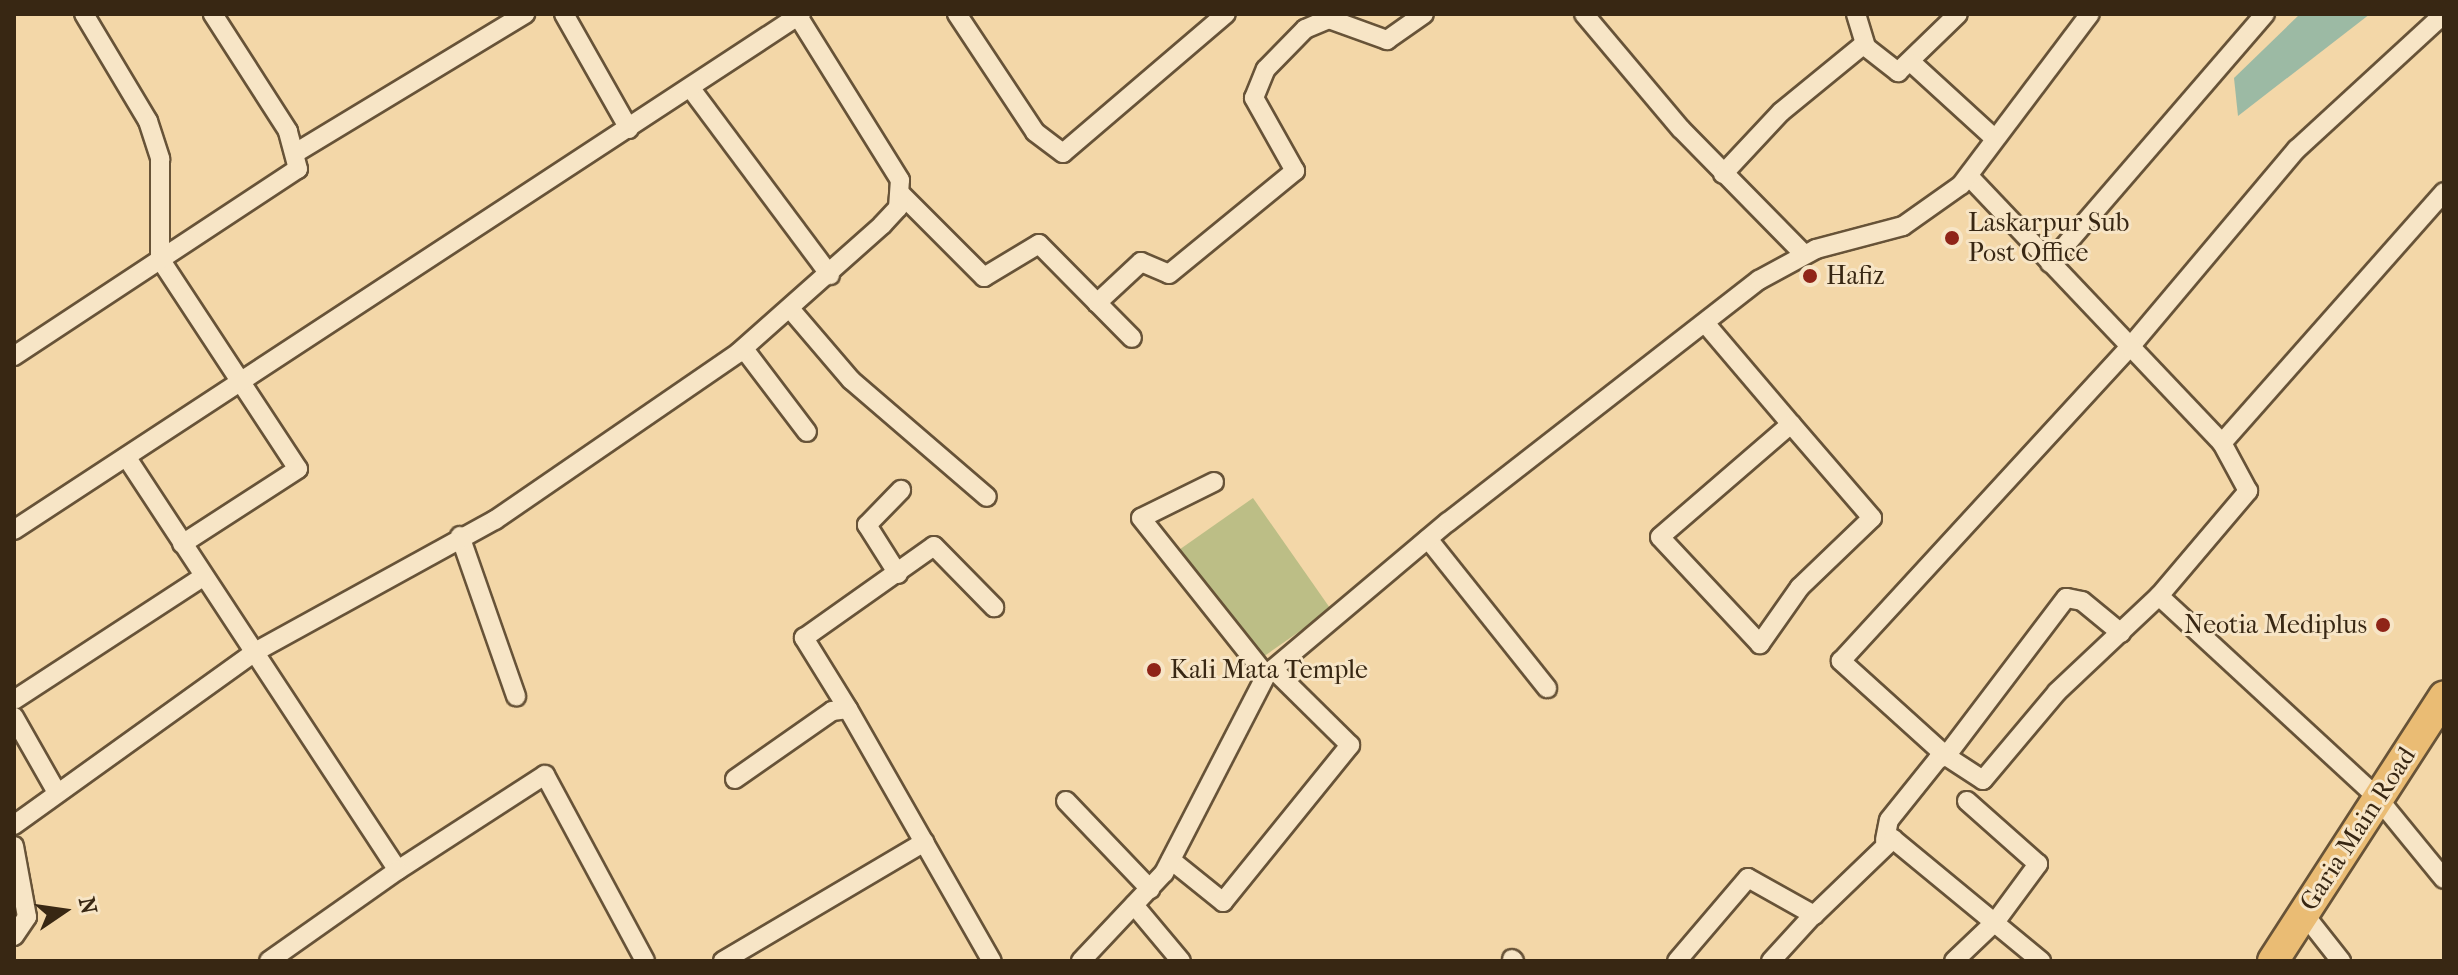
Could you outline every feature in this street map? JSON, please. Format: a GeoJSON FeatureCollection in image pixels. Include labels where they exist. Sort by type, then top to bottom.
{"type":"FeatureCollection","features":[{"type":"Feature","properties":{"kind":"main road","name":"Garia Main Road"},"geometry":{"type":"LineString","coordinates":[[2273,961],[2376,796],[2444,697]]}},
{"type":"Feature","properties":{"kind":"street"},"geometry":{"type":"LineString","coordinates":[[84,14],[148,121],[160,159],[160,259],[298,469],[182,544]]}},
{"type":"Feature","properties":{"kind":"street"},"geometry":{"type":"LineString","coordinates":[[14,356],[160,259],[291,180],[297,152],[213,14]]}},
{"type":"Feature","properties":{"kind":"street"},"geometry":{"type":"LineString","coordinates":[[297,152],[525,14]]}},
{"type":"Feature","properties":{"kind":"street"},"geometry":{"type":"LineString","coordinates":[[564,14],[629,129]]}},
{"type":"Feature","properties":{"kind":"street"},"geometry":{"type":"LineString","coordinates":[[957,14],[1035,132],[1063,153],[1226,14]]}},
{"type":"Feature","properties":{"kind":"street"},"geometry":{"type":"LineString","coordinates":[[1097,303],[1141,262],[1169,274],[1295,171],[1254,98],[1266,69],[1305,29],[1329,19],[1387,40],[1424,14]]}},
{"type":"Feature","properties":{"kind":"street"},"geometry":{"type":"LineString","coordinates":[[1584,14],[1723,174],[1804,254]]}},
{"type":"Feature","properties":{"kind":"street"},"geometry":{"type":"LineString","coordinates":[[1856,14],[1864,44],[1898,72],[1912,63],[1958,14]]}},
{"type":"Feature","properties":{"kind":"street"},"geometry":{"type":"LineString","coordinates":[[1081,961],[1150,889],[1171,860],[1270,672],[1428,539],[1705,323],[1804,254],[1903,226],[1969,176],[1994,138],[2090,14]]}},
{"type":"Feature","properties":{"kind":"street"},"geometry":{"type":"LineString","coordinates":[[2050,263],[2265,14]]}},
{"type":"Feature","properties":{"kind":"street"},"geometry":{"type":"LineString","coordinates":[[1969,176],[2050,263],[2130,347],[2222,443],[2248,491],[2159,596],[2057,692],[1983,780],[1946,756],[1841,661],[2130,347],[2297,149],[2444,14]]}},
{"type":"Feature","properties":{"kind":"street"},"geometry":{"type":"LineString","coordinates":[[14,530],[241,386],[692,90],[800,15],[890,159],[902,195],[984,277],[1039,244],[1132,338]]}},
{"type":"Feature","properties":{"kind":"street"},"geometry":{"type":"LineString","coordinates":[[1723,174],[1781,112],[1864,44]]}},
{"type":"Feature","properties":{"kind":"street"},"geometry":{"type":"LineString","coordinates":[[1912,63],[1994,138]]}},
{"type":"Feature","properties":{"kind":"street"},"geometry":{"type":"LineString","coordinates":[[692,90],[830,275]]}},
{"type":"Feature","properties":{"kind":"street"},"geometry":{"type":"LineString","coordinates":[[2222,443],[2444,192]]}},
{"type":"Feature","properties":{"kind":"street"},"geometry":{"type":"LineString","coordinates":[[14,825],[56,791],[253,653],[460,536],[744,349],[792,311],[830,275],[902,195]]}},
{"type":"Feature","properties":{"kind":"street"},"geometry":{"type":"LineString","coordinates":[[792,311],[851,380],[987,497]]}},
{"type":"Feature","properties":{"kind":"street"},"geometry":{"type":"LineString","coordinates":[[1705,323],[1872,518],[1800,587],[1760,644],[1660,537],[1791,424]]}},
{"type":"Feature","properties":{"kind":"street"},"geometry":{"type":"LineString","coordinates":[[744,349],[807,432]]}},
{"type":"Feature","properties":{"kind":"street"},"geometry":{"type":"LineString","coordinates":[[127,458],[398,870]]}},
{"type":"Feature","properties":{"kind":"street"},"geometry":{"type":"LineString","coordinates":[[1171,860],[1223,902],[1350,745],[1270,672],[1141,518],[1214,482]]}},
{"type":"Feature","properties":{"kind":"street"},"geometry":{"type":"LineString","coordinates":[[898,574],[867,525],[901,490]]}},
{"type":"Feature","properties":{"kind":"street"},"geometry":{"type":"LineString","coordinates":[[460,536],[516,696]]}},
{"type":"Feature","properties":{"kind":"street"},"geometry":{"type":"LineString","coordinates":[[1428,539],[1547,688]]}},
{"type":"Feature","properties":{"kind":"street"},"geometry":{"type":"LineString","coordinates":[[992,961],[804,638],[934,546],[994,607]]}},
{"type":"Feature","properties":{"kind":"street"},"geometry":{"type":"LineString","coordinates":[[14,700],[203,577]]}},
{"type":"Feature","properties":{"kind":"street"},"geometry":{"type":"LineString","coordinates":[[2159,596],[2376,796],[2444,879]]}},
{"type":"Feature","properties":{"kind":"street"},"geometry":{"type":"LineString","coordinates":[[1771,961],[1885,840],[1889,820],[1946,756],[2036,628],[2066,598],[2082,601],[2121,633]]}},
{"type":"Feature","properties":{"kind":"street"},"geometry":{"type":"LineString","coordinates":[[735,779],[832,711],[848,709]]}},
{"type":"Feature","properties":{"kind":"street"},"geometry":{"type":"LineString","coordinates":[[14,717],[56,791]]}},
{"type":"Feature","properties":{"kind":"street"},"geometry":{"type":"LineString","coordinates":[[269,961],[398,870],[545,775],[645,961]]}},
{"type":"Feature","properties":{"kind":"street"},"geometry":{"type":"LineString","coordinates":[[1066,801],[1150,889]]}},
{"type":"Feature","properties":{"kind":"street"},"geometry":{"type":"LineString","coordinates":[[1954,961],[1996,921],[2038,864],[1967,801]]}},
{"type":"Feature","properties":{"kind":"street"},"geometry":{"type":"LineString","coordinates":[[1885,840],[1901,841],[2039,960]]}},
{"type":"Feature","properties":{"kind":"street"},"geometry":{"type":"LineString","coordinates":[[723,961],[924,842]]}},
{"type":"Feature","properties":{"kind":"street"},"geometry":{"type":"LineString","coordinates":[[14,846],[27,917],[14,936]]}},
{"type":"Feature","properties":{"kind":"street"},"geometry":{"type":"LineString","coordinates":[[1677,961],[1748,878],[1813,915]]}},
{"type":"Feature","properties":{"kind":"street"},"geometry":{"type":"LineString","coordinates":[[1134,905],[1181,961]]}},
{"type":"Feature","properties":{"kind":"street"},"geometry":{"type":"LineString","coordinates":[[2304,914],[2341,961]]}},
{"type":"Feature","properties":{"kind":"green space"},"geometry":{"type":"Polygon","coordinates":[[[1253,498],[1331,609],[1254,663],[1176,552],[1253,498]]]}},
{"type":"Feature","properties":{"kind":"shaded area"},"geometry":{"type":"Polygon","coordinates":[[[2300,14],[2370,14],[2238,116],[2234,78],[2300,14]]]}},
{"type":"Feature","properties":{"kind":"place","name":"Laskarpur Sub Post Office"},"geometry":{"type":"Point","coordinates":[1952,238]}},
{"type":"Feature","properties":{"kind":"place","name":"Hafiz"},"geometry":{"type":"Point","coordinates":[1810,276]}},
{"type":"Feature","properties":{"kind":"place","name":"Neotia Mediplus"},"geometry":{"type":"Point","coordinates":[2383,625]}},
{"type":"Feature","properties":{"kind":"place","name":"Kali Mata Temple"},"geometry":{"type":"Point","coordinates":[1154,670]}}]}
